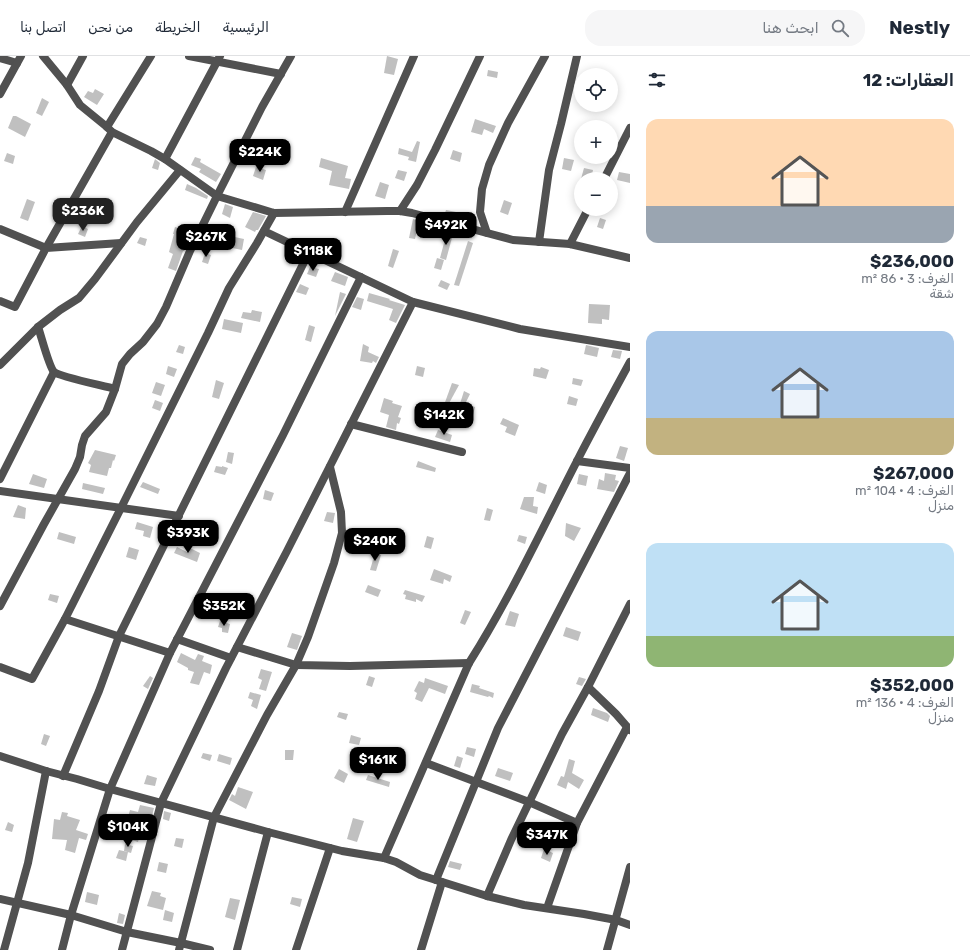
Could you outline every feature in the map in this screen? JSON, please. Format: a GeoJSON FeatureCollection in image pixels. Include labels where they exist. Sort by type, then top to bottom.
{"type":"FeatureCollection","features":[{"type":"Feature","properties":{"kind":"street"},"geometry":{"type":"LineString","coordinates":[[43,56],[67,85],[80,105],[109,129],[166,159],[217,196],[274,213],[400,211],[512,240],[570,244],[630,258]]}},
{"type":"Feature","properties":{"kind":"street"},"geometry":{"type":"LineString","coordinates":[[67,85],[83,56]]}},
{"type":"Feature","properties":{"kind":"street"},"geometry":{"type":"LineString","coordinates":[[0,302],[15,307],[109,129],[151,56]]}},
{"type":"Feature","properties":{"kind":"street"},"geometry":{"type":"LineString","coordinates":[[189,56],[218,59],[281,74]]}},
{"type":"Feature","properties":{"kind":"street"},"geometry":{"type":"LineString","coordinates":[[0,606],[75,469],[80,457],[85,436],[106,412],[115,389],[122,364],[143,342],[160,319],[190,251],[217,196],[262,107],[291,56]]}},
{"type":"Feature","properties":{"kind":"street"},"geometry":{"type":"LineString","coordinates":[[345,212],[414,56]]}},
{"type":"Feature","properties":{"kind":"street"},"geometry":{"type":"LineString","coordinates":[[400,211],[417,185],[439,144],[480,56]]}},
{"type":"Feature","properties":{"kind":"street"},"geometry":{"type":"LineString","coordinates":[[487,233],[480,212],[482,189],[489,165],[508,123],[545,56]]}},
{"type":"Feature","properties":{"kind":"street"},"geometry":{"type":"LineString","coordinates":[[539,242],[549,170],[577,56]]}},
{"type":"Feature","properties":{"kind":"street"},"geometry":{"type":"LineString","coordinates":[[0,58],[19,60],[0,94]]}},
{"type":"Feature","properties":{"kind":"street"},"geometry":{"type":"LineString","coordinates":[[166,159],[218,59]]}},
{"type":"Feature","properties":{"kind":"street"},"geometry":{"type":"LineString","coordinates":[[608,172],[630,128]]}},
{"type":"Feature","properties":{"kind":"street"},"geometry":{"type":"LineString","coordinates":[[0,365],[38,327],[79,298],[96,279],[137,222],[180,170]]}},
{"type":"Feature","properties":{"kind":"street"},"geometry":{"type":"LineString","coordinates":[[0,667],[32,679],[66,619],[229,288],[274,213]]}},
{"type":"Feature","properties":{"kind":"street"},"geometry":{"type":"LineString","coordinates":[[570,244],[584,216]]}},
{"type":"Feature","properties":{"kind":"street"},"geometry":{"type":"LineString","coordinates":[[0,229],[46,248],[121,243]]}},
{"type":"Feature","properties":{"kind":"street"},"geometry":{"type":"LineString","coordinates":[[264,231],[413,302],[520,329],[630,347]]}},
{"type":"Feature","properties":{"kind":"street"},"geometry":{"type":"LineString","coordinates":[[63,776],[99,691],[119,636],[309,252]]}},
{"type":"Feature","properties":{"kind":"street"},"geometry":{"type":"LineString","coordinates":[[62,950],[71,915],[110,789],[170,653],[283,435],[361,277]]}},
{"type":"Feature","properties":{"kind":"street"},"geometry":{"type":"LineString","coordinates":[[122,950],[162,803],[231,658],[352,424],[413,302]]}},
{"type":"Feature","properties":{"kind":"street"},"geometry":{"type":"LineString","coordinates":[[38,327],[49,363],[54,372],[63,376],[115,389]]}},
{"type":"Feature","properties":{"kind":"street"},"geometry":{"type":"LineString","coordinates":[[384,858],[469,663],[487,634],[530,556],[577,461],[630,362]]}},
{"type":"Feature","properties":{"kind":"street"},"geometry":{"type":"LineString","coordinates":[[0,479],[54,372]]}},
{"type":"Feature","properties":{"kind":"street"},"geometry":{"type":"LineString","coordinates":[[352,424],[462,452]]}},
{"type":"Feature","properties":{"kind":"street"},"geometry":{"type":"LineString","coordinates":[[577,461],[630,468]]}},
{"type":"Feature","properties":{"kind":"street"},"geometry":{"type":"LineString","coordinates":[[180,946],[214,817],[267,715],[296,665],[308,637],[334,563],[342,533],[341,512],[330,467]]}},
{"type":"Feature","properties":{"kind":"street"},"geometry":{"type":"LineString","coordinates":[[421,950],[439,881],[498,728],[630,473]]}},
{"type":"Feature","properties":{"kind":"street"},"geometry":{"type":"LineString","coordinates":[[0,491],[179,516]]}},
{"type":"Feature","properties":{"kind":"street"},"geometry":{"type":"LineString","coordinates":[[487,896],[511,840],[562,734],[588,687],[630,604]]}},
{"type":"Feature","properties":{"kind":"street"},"geometry":{"type":"LineString","coordinates":[[66,619],[170,653]]}},
{"type":"Feature","properties":{"kind":"street"},"geometry":{"type":"LineString","coordinates":[[178,639],[231,658]]}},
{"type":"Feature","properties":{"kind":"street"},"geometry":{"type":"LineString","coordinates":[[237,647],[296,665],[350,666],[469,663]]}},
{"type":"Feature","properties":{"kind":"street"},"geometry":{"type":"LineString","coordinates":[[547,908],[577,823],[629,729],[588,687]]}},
{"type":"Feature","properties":{"kind":"street"},"geometry":{"type":"LineString","coordinates":[[0,756],[46,772],[268,832],[342,851],[384,858],[420,875],[487,896],[524,905],[616,920],[630,925]]}},
{"type":"Feature","properties":{"kind":"street"},"geometry":{"type":"LineString","coordinates":[[426,763],[529,802],[577,823]]}},
{"type":"Feature","properties":{"kind":"street"},"geometry":{"type":"LineString","coordinates":[[4,950],[28,863],[46,772]]}},
{"type":"Feature","properties":{"kind":"street"},"geometry":{"type":"LineString","coordinates":[[237,950],[268,832]]}},
{"type":"Feature","properties":{"kind":"street"},"geometry":{"type":"LineString","coordinates":[[296,950],[330,848]]}},
{"type":"Feature","properties":{"kind":"street"},"geometry":{"type":"LineString","coordinates":[[607,950],[630,867]]}},
{"type":"Feature","properties":{"kind":"street"},"geometry":{"type":"LineString","coordinates":[[0,900],[71,915],[180,946],[210,950]]}},
{"type":"Feature","properties":{"kind":"building"},"geometry":{"type":"Polygon","coordinates":[[[387,56],[398,59],[394,75],[384,73],[387,56]]]}},
{"type":"Feature","properties":{"kind":"building"},"geometry":{"type":"Polygon","coordinates":[[[488,70],[498,72],[497,78],[487,76],[488,70]]]}},
{"type":"Feature","properties":{"kind":"building"},"geometry":{"type":"Polygon","coordinates":[[[95,89],[104,94],[97,105],[84,97],[88,91],[93,93],[95,89]]]}},
{"type":"Feature","properties":{"kind":"building"},"geometry":{"type":"Polygon","coordinates":[[[42,98],[49,102],[42,116],[36,113],[42,98]]]}},
{"type":"Feature","properties":{"kind":"building"},"geometry":{"type":"Polygon","coordinates":[[[13,116],[16,116],[31,124],[25,137],[8,128],[13,116]]]}},
{"type":"Feature","properties":{"kind":"building"},"geometry":{"type":"Polygon","coordinates":[[[475,119],[496,126],[493,133],[484,129],[482,135],[471,132],[475,119]]]}},
{"type":"Feature","properties":{"kind":"building"},"geometry":{"type":"Polygon","coordinates":[[[417,141],[420,142],[416,162],[408,160],[409,157],[398,154],[399,148],[412,152],[417,141]]]}},
{"type":"Feature","properties":{"kind":"building"},"geometry":{"type":"Polygon","coordinates":[[[453,150],[462,153],[460,162],[450,159],[453,150]]]}},
{"type":"Feature","properties":{"kind":"building"},"geometry":{"type":"Polygon","coordinates":[[[7,153],[15,156],[13,164],[4,161],[7,153]]]}},
{"type":"Feature","properties":{"kind":"building"},"geometry":{"type":"Polygon","coordinates":[[[195,157],[201,159],[200,162],[221,174],[216,182],[199,172],[201,169],[191,165],[195,157]]]}},
{"type":"Feature","properties":{"kind":"building"},"geometry":{"type":"Polygon","coordinates":[[[321,158],[348,166],[345,178],[351,179],[349,189],[329,185],[332,171],[319,167],[321,158]]]}},
{"type":"Feature","properties":{"kind":"building"},"geometry":{"type":"Polygon","coordinates":[[[564,158],[574,160],[571,171],[562,169],[564,158]]]}},
{"type":"Feature","properties":{"kind":"building"},"geometry":{"type":"Polygon","coordinates":[[[155,159],[160,163],[158,170],[152,168],[155,159]]]}},
{"type":"Feature","properties":{"kind":"building"},"geometry":{"type":"Polygon","coordinates":[[[256,167],[266,170],[263,180],[253,176],[256,167]]]}},
{"type":"Feature","properties":{"kind":"building"},"geometry":{"type":"Polygon","coordinates":[[[584,168],[593,170],[593,172],[583,172],[584,168]]]}},
{"type":"Feature","properties":{"kind":"building"},"geometry":{"type":"Polygon","coordinates":[[[398,170],[407,172],[404,181],[395,178],[398,170]]]}},
{"type":"Feature","properties":{"kind":"building"},"geometry":{"type":"Polygon","coordinates":[[[619,172],[630,174],[630,183],[618,180],[619,172]]]}},
{"type":"Feature","properties":{"kind":"building"},"geometry":{"type":"Polygon","coordinates":[[[380,182],[389,185],[385,199],[375,196],[380,182]]]}},
{"type":"Feature","properties":{"kind":"building"},"geometry":{"type":"Polygon","coordinates":[[[187,184],[208,196],[207,199],[185,190],[187,184]]]}},
{"type":"Feature","properties":{"kind":"building"},"geometry":{"type":"Polygon","coordinates":[[[27,199],[35,202],[28,221],[20,218],[27,199]]]}},
{"type":"Feature","properties":{"kind":"building"},"geometry":{"type":"Polygon","coordinates":[[[504,200],[512,203],[508,215],[500,212],[504,200]]]}},
{"type":"Feature","properties":{"kind":"building"},"geometry":{"type":"Polygon","coordinates":[[[225,204],[233,207],[230,218],[222,214],[225,204]]]}},
{"type":"Feature","properties":{"kind":"building"},"geometry":{"type":"Polygon","coordinates":[[[446,210],[456,212],[454,218],[444,216],[446,210]]]}},
{"type":"Feature","properties":{"kind":"building"},"geometry":{"type":"Polygon","coordinates":[[[253,212],[266,216],[258,230],[255,232],[245,227],[253,212]]]}},
{"type":"Feature","properties":{"kind":"building"},"geometry":{"type":"Polygon","coordinates":[[[600,218],[606,220],[603,229],[597,227],[600,218]]]}},
{"type":"Feature","properties":{"kind":"building"},"geometry":{"type":"Polygon","coordinates":[[[413,219],[419,221],[415,239],[409,238],[413,219]]]}},
{"type":"Feature","properties":{"kind":"building"},"geometry":{"type":"Polygon","coordinates":[[[82,226],[88,229],[85,237],[78,234],[82,226]]]}},
{"type":"Feature","properties":{"kind":"building"},"geometry":{"type":"Polygon","coordinates":[[[175,227],[192,234],[183,251],[176,271],[168,268],[173,254],[169,252],[175,227]]]}},
{"type":"Feature","properties":{"kind":"building"},"geometry":{"type":"Polygon","coordinates":[[[447,232],[453,234],[446,260],[440,258],[447,232]]]}},
{"type":"Feature","properties":{"kind":"building"},"geometry":{"type":"Polygon","coordinates":[[[216,233],[244,239],[242,250],[213,244],[216,233]]]}},
{"type":"Feature","properties":{"kind":"building"},"geometry":{"type":"Polygon","coordinates":[[[140,237],[147,239],[145,246],[137,243],[140,237]]]}},
{"type":"Feature","properties":{"kind":"building"},"geometry":{"type":"Polygon","coordinates":[[[468,241],[473,243],[459,286],[454,285],[468,241]]]}},
{"type":"Feature","properties":{"kind":"building"},"geometry":{"type":"Polygon","coordinates":[[[393,249],[399,251],[393,268],[388,266],[393,249]]]}},
{"type":"Feature","properties":{"kind":"building"},"geometry":{"type":"Polygon","coordinates":[[[205,253],[211,255],[208,264],[202,262],[205,253]]]}},
{"type":"Feature","properties":{"kind":"building"},"geometry":{"type":"Polygon","coordinates":[[[437,258],[444,260],[441,270],[434,268],[437,258]]]}},
{"type":"Feature","properties":{"kind":"building"},"geometry":{"type":"Polygon","coordinates":[[[310,267],[319,269],[316,277],[307,274],[310,267]]]}},
{"type":"Feature","properties":{"kind":"building"},"geometry":{"type":"Polygon","coordinates":[[[335,272],[348,277],[345,286],[331,281],[335,272]]]}},
{"type":"Feature","properties":{"kind":"building"},"geometry":{"type":"Polygon","coordinates":[[[441,280],[450,284],[447,290],[438,286],[441,280]]]}},
{"type":"Feature","properties":{"kind":"building"},"geometry":{"type":"Polygon","coordinates":[[[300,284],[309,288],[306,295],[296,292],[300,284]]]}},
{"type":"Feature","properties":{"kind":"building"},"geometry":{"type":"Polygon","coordinates":[[[340,292],[346,294],[335,316],[340,292]]]}},
{"type":"Feature","properties":{"kind":"building"},"geometry":{"type":"Polygon","coordinates":[[[369,293],[405,305],[396,323],[389,320],[393,309],[367,301],[369,293]]]}},
{"type":"Feature","properties":{"kind":"building"},"geometry":{"type":"Polygon","coordinates":[[[357,297],[364,299],[361,310],[352,307],[357,297]]]}},
{"type":"Feature","properties":{"kind":"building"},"geometry":{"type":"Polygon","coordinates":[[[589,304],[610,305],[609,320],[602,319],[602,324],[588,323],[589,304]]]}},
{"type":"Feature","properties":{"kind":"building"},"geometry":{"type":"Polygon","coordinates":[[[252,310],[262,312],[260,322],[241,318],[243,312],[251,313],[252,310]]]}},
{"type":"Feature","properties":{"kind":"building"},"geometry":{"type":"Polygon","coordinates":[[[224,319],[243,323],[241,333],[222,329],[224,319]]]}},
{"type":"Feature","properties":{"kind":"building"},"geometry":{"type":"Polygon","coordinates":[[[309,325],[315,327],[311,342],[305,340],[309,325]]]}},
{"type":"Feature","properties":{"kind":"building"},"geometry":{"type":"Polygon","coordinates":[[[363,344],[369,347],[368,352],[379,357],[376,363],[373,361],[372,363],[360,361],[363,344]]]}},
{"type":"Feature","properties":{"kind":"building"},"geometry":{"type":"Polygon","coordinates":[[[179,345],[185,347],[183,354],[176,352],[179,345]]]}},
{"type":"Feature","properties":{"kind":"building"},"geometry":{"type":"Polygon","coordinates":[[[586,345],[599,348],[597,357],[584,354],[586,345]]]}},
{"type":"Feature","properties":{"kind":"building"},"geometry":{"type":"Polygon","coordinates":[[[613,350],[622,351],[620,359],[611,357],[613,350]]]}},
{"type":"Feature","properties":{"kind":"building"},"geometry":{"type":"Polygon","coordinates":[[[168,366],[177,369],[174,377],[166,374],[168,366]]]}},
{"type":"Feature","properties":{"kind":"building"},"geometry":{"type":"Polygon","coordinates":[[[417,366],[425,368],[423,377],[415,375],[417,366]]]}},
{"type":"Feature","properties":{"kind":"building"},"geometry":{"type":"Polygon","coordinates":[[[541,367],[549,370],[546,379],[533,376],[534,368],[540,369],[541,367]]]}},
{"type":"Feature","properties":{"kind":"building"},"geometry":{"type":"Polygon","coordinates":[[[573,378],[583,380],[581,386],[572,384],[573,378]]]}},
{"type":"Feature","properties":{"kind":"building"},"geometry":{"type":"Polygon","coordinates":[[[216,380],[224,383],[219,399],[212,397],[216,380]]]}},
{"type":"Feature","properties":{"kind":"building"},"geometry":{"type":"Polygon","coordinates":[[[156,382],[165,385],[161,396],[152,393],[156,382]]]}},
{"type":"Feature","properties":{"kind":"building"},"geometry":{"type":"Polygon","coordinates":[[[452,383],[459,385],[447,407],[444,405],[452,383]]]}},
{"type":"Feature","properties":{"kind":"building"},"geometry":{"type":"Polygon","coordinates":[[[464,391],[470,394],[465,404],[475,407],[473,415],[458,410],[464,391]]]}},
{"type":"Feature","properties":{"kind":"building"},"geometry":{"type":"Polygon","coordinates":[[[569,396],[578,399],[576,406],[567,404],[569,396]]]}},
{"type":"Feature","properties":{"kind":"building"},"geometry":{"type":"Polygon","coordinates":[[[384,398],[393,401],[392,403],[402,406],[398,417],[401,418],[399,424],[397,423],[396,430],[386,427],[389,415],[380,412],[384,398]]]}},
{"type":"Feature","properties":{"kind":"building"},"geometry":{"type":"Polygon","coordinates":[[[155,400],[163,403],[160,411],[152,408],[155,400]]]}},
{"type":"Feature","properties":{"kind":"building"},"geometry":{"type":"Polygon","coordinates":[[[503,418],[519,425],[515,436],[505,432],[507,427],[500,424],[503,418]]]}},
{"type":"Feature","properties":{"kind":"building"},"geometry":{"type":"Polygon","coordinates":[[[438,430],[452,435],[450,442],[435,437],[438,430]]]}},
{"type":"Feature","properties":{"kind":"building"},"geometry":{"type":"Polygon","coordinates":[[[620,446],[628,448],[624,461],[616,458],[620,446]]]}},
{"type":"Feature","properties":{"kind":"building"},"geometry":{"type":"Polygon","coordinates":[[[95,450],[116,455],[111,468],[109,468],[107,476],[89,472],[91,465],[88,463],[95,450]]]}},
{"type":"Feature","properties":{"kind":"building"},"geometry":{"type":"Polygon","coordinates":[[[228,452],[234,453],[232,464],[226,462],[228,452]]]}},
{"type":"Feature","properties":{"kind":"building"},"geometry":{"type":"Polygon","coordinates":[[[418,461],[436,468],[435,472],[416,467],[418,461]]]}},
{"type":"Feature","properties":{"kind":"building"},"geometry":{"type":"Polygon","coordinates":[[[216,466],[228,468],[225,475],[214,472],[216,466]]]}},
{"type":"Feature","properties":{"kind":"building"},"geometry":{"type":"Polygon","coordinates":[[[605,473],[616,475],[615,480],[619,481],[614,492],[597,489],[599,479],[604,481],[605,473]]]}},
{"type":"Feature","properties":{"kind":"building"},"geometry":{"type":"Polygon","coordinates":[[[33,474],[47,479],[44,488],[29,484],[33,474]]]}},
{"type":"Feature","properties":{"kind":"building"},"geometry":{"type":"Polygon","coordinates":[[[579,474],[588,476],[586,486],[577,484],[579,474]]]}},
{"type":"Feature","properties":{"kind":"building"},"geometry":{"type":"Polygon","coordinates":[[[143,482],[160,489],[158,494],[140,487],[143,482]]]}},
{"type":"Feature","properties":{"kind":"building"},"geometry":{"type":"Polygon","coordinates":[[[539,482],[547,485],[545,494],[536,491],[539,482]]]}},
{"type":"Feature","properties":{"kind":"building"},"geometry":{"type":"Polygon","coordinates":[[[83,483],[105,488],[103,494],[82,489],[83,483]]]}},
{"type":"Feature","properties":{"kind":"building"},"geometry":{"type":"Polygon","coordinates":[[[265,490],[274,493],[271,501],[263,499],[265,490]]]}},
{"type":"Feature","properties":{"kind":"building"},"geometry":{"type":"Polygon","coordinates":[[[524,497],[534,497],[533,506],[538,507],[537,514],[520,509],[524,497]]]}},
{"type":"Feature","properties":{"kind":"building"},"geometry":{"type":"Polygon","coordinates":[[[18,505],[26,508],[25,519],[13,517],[18,505]]]}},
{"type":"Feature","properties":{"kind":"building"},"geometry":{"type":"Polygon","coordinates":[[[487,508],[493,510],[490,521],[484,520],[487,508]]]}},
{"type":"Feature","properties":{"kind":"building"},"geometry":{"type":"Polygon","coordinates":[[[327,512],[335,513],[333,523],[324,521],[327,512]]]}},
{"type":"Feature","properties":{"kind":"building"},"geometry":{"type":"Polygon","coordinates":[[[137,522],[153,527],[150,538],[143,536],[144,531],[135,529],[137,522]]]}},
{"type":"Feature","properties":{"kind":"building"},"geometry":{"type":"Polygon","coordinates":[[[192,522],[200,525],[196,534],[188,531],[192,522]]]}},
{"type":"Feature","properties":{"kind":"building"},"geometry":{"type":"Polygon","coordinates":[[[566,523],[581,528],[574,541],[565,536],[566,523]]]}},
{"type":"Feature","properties":{"kind":"building"},"geometry":{"type":"Polygon","coordinates":[[[59,532],[76,537],[74,544],[57,539],[59,532]]]}},
{"type":"Feature","properties":{"kind":"building"},"geometry":{"type":"Polygon","coordinates":[[[519,535],[527,537],[525,544],[517,541],[519,535]]]}},
{"type":"Feature","properties":{"kind":"building"},"geometry":{"type":"Polygon","coordinates":[[[427,536],[434,538],[431,549],[424,547],[427,536]]]}},
{"type":"Feature","properties":{"kind":"building"},"geometry":{"type":"Polygon","coordinates":[[[129,547],[139,550],[136,560],[126,557],[129,547]]]}},
{"type":"Feature","properties":{"kind":"building"},"geometry":{"type":"Polygon","coordinates":[[[177,547],[187,552],[190,548],[200,553],[197,562],[174,553],[177,547]]]}},
{"type":"Feature","properties":{"kind":"building"},"geometry":{"type":"Polygon","coordinates":[[[375,553],[381,555],[376,571],[370,570],[375,553]]]}},
{"type":"Feature","properties":{"kind":"building"},"geometry":{"type":"Polygon","coordinates":[[[434,569],[452,576],[450,582],[444,579],[443,584],[430,580],[434,569]]]}},
{"type":"Feature","properties":{"kind":"building"},"geometry":{"type":"Polygon","coordinates":[[[368,585],[381,590],[378,597],[365,592],[368,585]]]}},
{"type":"Feature","properties":{"kind":"building"},"geometry":{"type":"Polygon","coordinates":[[[405,590],[425,596],[422,602],[416,599],[416,602],[405,599],[406,595],[403,594],[405,590]]]}},
{"type":"Feature","properties":{"kind":"building"},"geometry":{"type":"Polygon","coordinates":[[[50,594],[59,596],[57,603],[48,600],[50,594]]]}},
{"type":"Feature","properties":{"kind":"building"},"geometry":{"type":"Polygon","coordinates":[[[465,610],[471,612],[465,625],[460,623],[465,610]]]}},
{"type":"Feature","properties":{"kind":"building"},"geometry":{"type":"Polygon","coordinates":[[[510,611],[519,614],[515,627],[505,625],[510,611]]]}},
{"type":"Feature","properties":{"kind":"building"},"geometry":{"type":"Polygon","coordinates":[[[220,621],[230,624],[228,633],[222,632],[222,628],[218,627],[220,621]]]}},
{"type":"Feature","properties":{"kind":"building"},"geometry":{"type":"Polygon","coordinates":[[[566,627],[581,632],[578,641],[563,636],[566,627]]]}},
{"type":"Feature","properties":{"kind":"building"},"geometry":{"type":"Polygon","coordinates":[[[292,633],[302,636],[297,650],[287,647],[292,633]]]}},
{"type":"Feature","properties":{"kind":"building"},"geometry":{"type":"Polygon","coordinates":[[[181,653],[195,660],[198,654],[204,656],[202,661],[212,665],[210,674],[204,672],[199,685],[190,683],[194,672],[188,670],[188,668],[177,662],[181,653]]]}},
{"type":"Feature","properties":{"kind":"building"},"geometry":{"type":"Polygon","coordinates":[[[261,669],[272,672],[266,691],[259,689],[262,680],[258,678],[261,669]]]}},
{"type":"Feature","properties":{"kind":"building"},"geometry":{"type":"Polygon","coordinates":[[[150,676],[153,678],[148,689],[143,686],[150,676]]]}},
{"type":"Feature","properties":{"kind":"building"},"geometry":{"type":"Polygon","coordinates":[[[369,676],[375,678],[372,687],[366,685],[369,676]]]}},
{"type":"Feature","properties":{"kind":"building"},"geometry":{"type":"Polygon","coordinates":[[[579,677],[586,679],[582,686],[576,684],[579,677]]]}},
{"type":"Feature","properties":{"kind":"building"},"geometry":{"type":"Polygon","coordinates":[[[425,678],[448,686],[445,694],[429,688],[422,702],[415,699],[417,693],[414,691],[419,681],[424,683],[425,678]]]}},
{"type":"Feature","properties":{"kind":"building"},"geometry":{"type":"Polygon","coordinates":[[[472,684],[494,693],[493,698],[470,692],[472,684]]]}},
{"type":"Feature","properties":{"kind":"building"},"geometry":{"type":"Polygon","coordinates":[[[250,692],[261,695],[257,709],[251,706],[253,700],[248,698],[250,692]]]}},
{"type":"Feature","properties":{"kind":"building"},"geometry":{"type":"Polygon","coordinates":[[[593,708],[607,713],[610,716],[608,722],[591,715],[593,708]]]}},
{"type":"Feature","properties":{"kind":"building"},"geometry":{"type":"Polygon","coordinates":[[[339,712],[348,714],[346,720],[337,717],[339,712]]]}},
{"type":"Feature","properties":{"kind":"building"},"geometry":{"type":"Polygon","coordinates":[[[44,734],[50,736],[46,746],[41,744],[44,734]]]}},
{"type":"Feature","properties":{"kind":"building"},"geometry":{"type":"Polygon","coordinates":[[[351,735],[361,738],[359,745],[349,743],[351,735]]]}},
{"type":"Feature","properties":{"kind":"building"},"geometry":{"type":"Polygon","coordinates":[[[467,747],[476,749],[474,757],[465,754],[467,747]]]}},
{"type":"Feature","properties":{"kind":"building"},"geometry":{"type":"Polygon","coordinates":[[[285,750],[294,750],[293,760],[285,760],[285,750]]]}},
{"type":"Feature","properties":{"kind":"building"},"geometry":{"type":"Polygon","coordinates":[[[203,753],[212,755],[210,761],[201,758],[203,753]]]}},
{"type":"Feature","properties":{"kind":"building"},"geometry":{"type":"Polygon","coordinates":[[[219,754],[232,758],[230,765],[217,761],[219,754]]]}},
{"type":"Feature","properties":{"kind":"building"},"geometry":{"type":"Polygon","coordinates":[[[457,756],[463,758],[460,768],[454,766],[457,756]]]}},
{"type":"Feature","properties":{"kind":"building"},"geometry":{"type":"Polygon","coordinates":[[[569,759],[575,761],[572,773],[584,780],[579,789],[568,782],[566,789],[557,785],[561,776],[564,777],[569,759]]]}},
{"type":"Feature","properties":{"kind":"building"},"geometry":{"type":"Polygon","coordinates":[[[498,768],[513,773],[510,781],[495,776],[498,768]]]}},
{"type":"Feature","properties":{"kind":"building"},"geometry":{"type":"Polygon","coordinates":[[[339,769],[348,774],[344,783],[334,778],[339,769]]]}},
{"type":"Feature","properties":{"kind":"building"},"geometry":{"type":"Polygon","coordinates":[[[147,775],[157,778],[155,786],[144,784],[147,775]]]}},
{"type":"Feature","properties":{"kind":"building"},"geometry":{"type":"Polygon","coordinates":[[[368,775],[390,782],[389,787],[366,780],[368,775]]]}},
{"type":"Feature","properties":{"kind":"building"},"geometry":{"type":"Polygon","coordinates":[[[238,787],[253,792],[246,809],[229,800],[232,794],[235,796],[238,787]]]}},
{"type":"Feature","properties":{"kind":"building"},"geometry":{"type":"Polygon","coordinates":[[[140,805],[154,808],[152,816],[145,814],[138,842],[132,840],[135,830],[133,829],[135,822],[127,821],[130,810],[138,812],[140,805]]]}},
{"type":"Feature","properties":{"kind":"building"},"geometry":{"type":"Polygon","coordinates":[[[164,811],[171,813],[169,821],[163,819],[164,811]]]}},
{"type":"Feature","properties":{"kind":"building"},"geometry":{"type":"Polygon","coordinates":[[[62,812],[68,813],[67,816],[80,820],[76,830],[88,834],[86,840],[79,838],[75,853],[65,850],[67,840],[52,839],[54,819],[60,820],[62,812]]]}},
{"type":"Feature","properties":{"kind":"building"},"geometry":{"type":"Polygon","coordinates":[[[353,818],[364,821],[357,842],[347,839],[353,818]]]}},
{"type":"Feature","properties":{"kind":"building"},"geometry":{"type":"Polygon","coordinates":[[[8,822],[14,825],[12,832],[5,830],[8,822]]]}},
{"type":"Feature","properties":{"kind":"building"},"geometry":{"type":"Polygon","coordinates":[[[176,838],[184,839],[182,848],[174,846],[176,838]]]}},
{"type":"Feature","properties":{"kind":"building"},"geometry":{"type":"Polygon","coordinates":[[[125,844],[133,846],[131,853],[124,851],[125,844]]]}},
{"type":"Feature","properties":{"kind":"building"},"geometry":{"type":"Polygon","coordinates":[[[544,849],[553,853],[550,862],[541,858],[544,849]]]}},
{"type":"Feature","properties":{"kind":"building"},"geometry":{"type":"Polygon","coordinates":[[[119,850],[128,852],[126,861],[116,858],[119,850]]]}},
{"type":"Feature","properties":{"kind":"building"},"geometry":{"type":"Polygon","coordinates":[[[450,861],[462,864],[460,870],[448,867],[450,861]]]}},
{"type":"Feature","properties":{"kind":"building"},"geometry":{"type":"Polygon","coordinates":[[[159,862],[168,864],[166,873],[157,871],[159,862]]]}},
{"type":"Feature","properties":{"kind":"building"},"geometry":{"type":"Polygon","coordinates":[[[152,891],[161,893],[160,896],[166,898],[163,910],[147,906],[152,891]]]}},
{"type":"Feature","properties":{"kind":"building"},"geometry":{"type":"Polygon","coordinates":[[[87,892],[99,895],[97,905],[85,902],[87,892]]]}},
{"type":"Feature","properties":{"kind":"building"},"geometry":{"type":"Polygon","coordinates":[[[292,897],[302,899],[300,907],[290,904],[292,897]]]}},
{"type":"Feature","properties":{"kind":"building"},"geometry":{"type":"Polygon","coordinates":[[[230,898],[240,900],[235,920],[225,917],[230,898]]]}},
{"type":"Feature","properties":{"kind":"building"},"geometry":{"type":"Polygon","coordinates":[[[165,910],[174,913],[172,922],[163,920],[165,910]]]}},
{"type":"Feature","properties":{"kind":"building"},"geometry":{"type":"Polygon","coordinates":[[[119,913],[125,915],[123,924],[117,923],[119,913]]]}}]}
